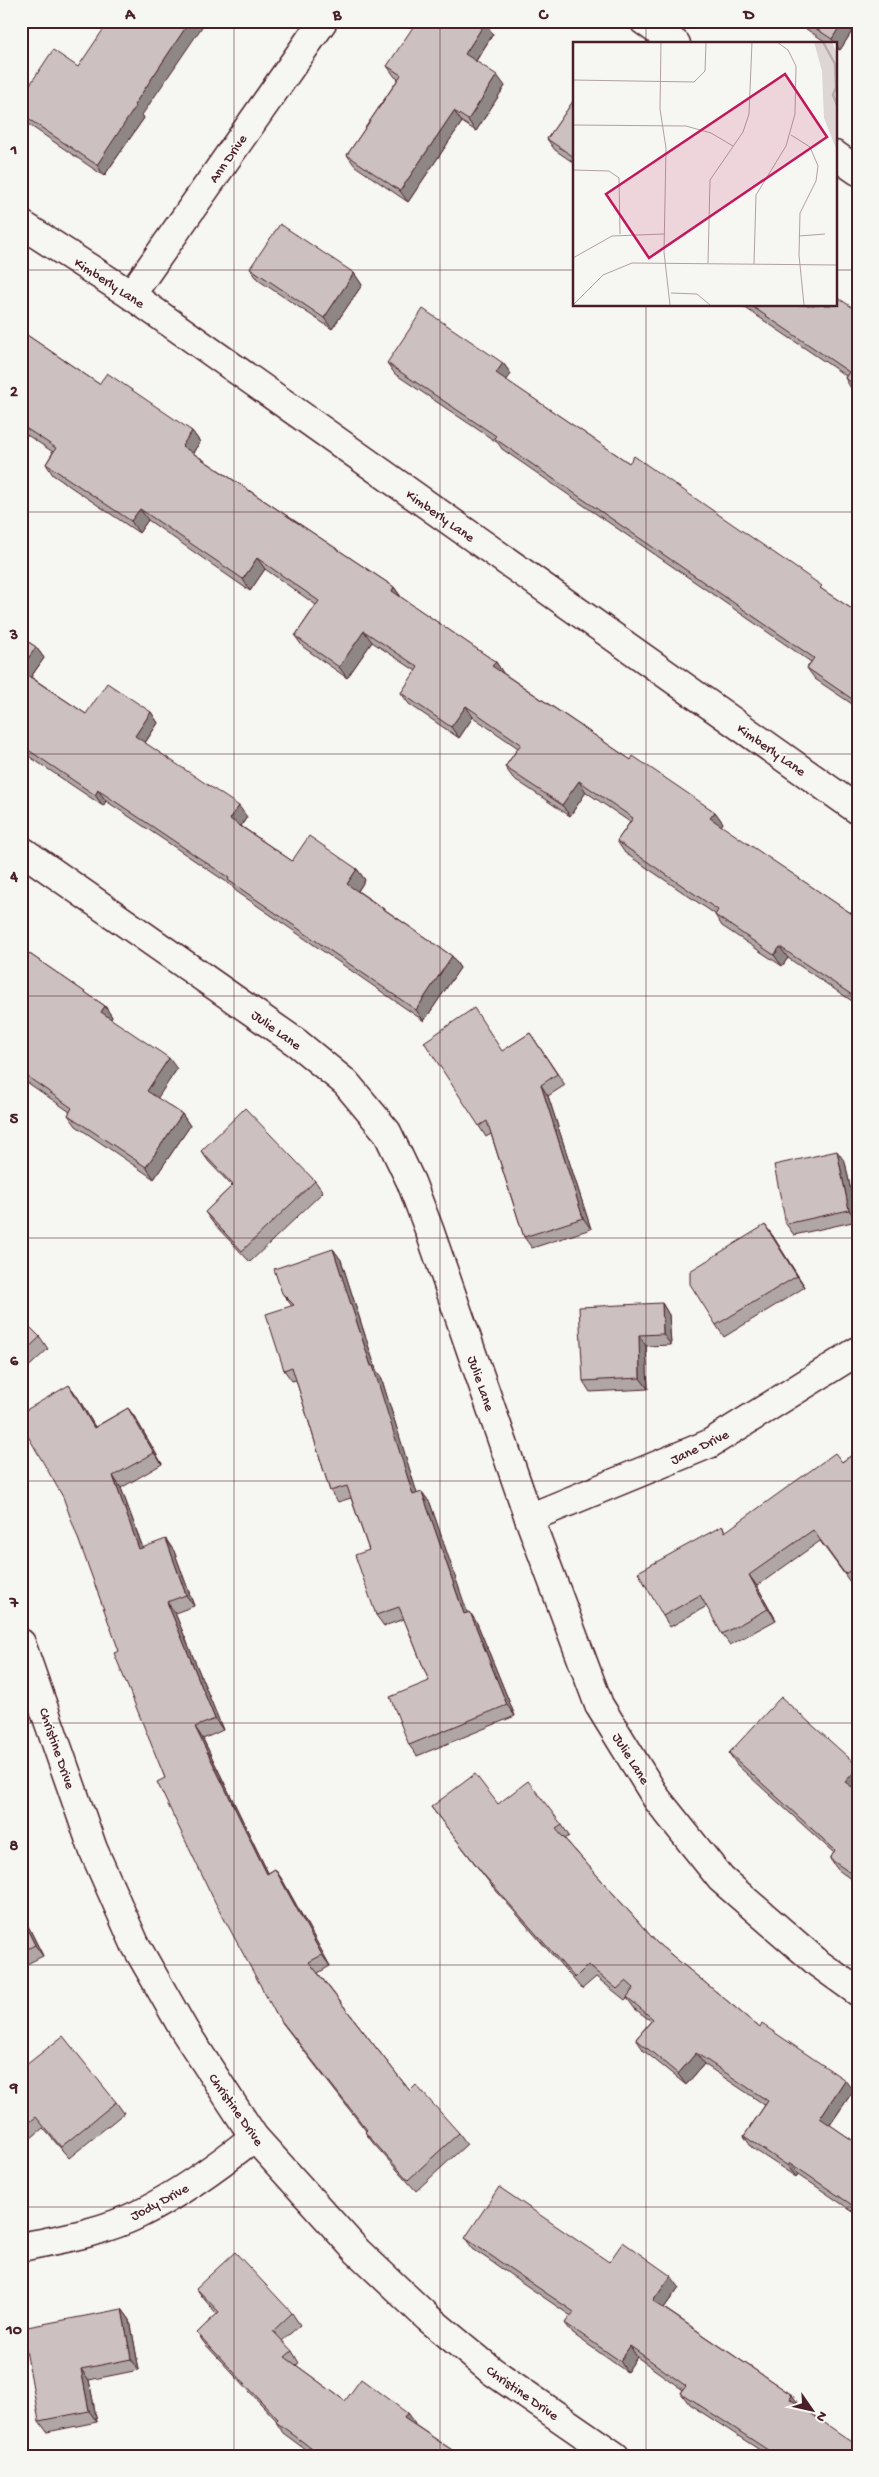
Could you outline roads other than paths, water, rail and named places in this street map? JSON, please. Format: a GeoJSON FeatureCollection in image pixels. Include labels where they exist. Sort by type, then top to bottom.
{"type":"FeatureCollection","features":[{"type":"Feature","properties":{"kind":"street","name":"Ann Drive"},"geometry":{"type":"LineString","coordinates":[[131,295],[324,21]]}},
{"type":"Feature","properties":{"kind":"street"},"geometry":{"type":"LineString","coordinates":[[644,21],[673,42]]}},
{"type":"Feature","properties":{"kind":"street"},"geometry":{"type":"LineString","coordinates":[[836,156],[858,171]]}},
{"type":"Feature","properties":{"kind":"street","name":"Kimberly Lane"},"geometry":{"type":"LineString","coordinates":[[21,224],[131,295],[858,810]]}},
{"type":"Feature","properties":{"kind":"street","name":"Julie Lane"},"geometry":{"type":"LineString","coordinates":[[21,850],[297,1042],[346,1083],[387,1132],[411,1182],[430,1232],[529,1518],[599,1705],[657,1799],[721,1879],[819,1964],[858,1992]]}},
{"type":"Feature","properties":{"kind":"street","name":"Jane Drive"},"geometry":{"type":"LineString","coordinates":[[529,1518],[709,1444],[858,1351]]}},
{"type":"Feature","properties":{"kind":"street","name":"Christine Drive"},"geometry":{"type":"LineString","coordinates":[[21,1643],[93,1849],[135,1944],[184,2030],[254,2137],[357,2250],[428,2318],[492,2371],[615,2456]]}},
{"type":"Feature","properties":{"kind":"street","name":"Jody Drive"},"geometry":{"type":"LineString","coordinates":[[21,2247],[82,2234],[138,2214],[205,2176],[254,2137]]}}]}
